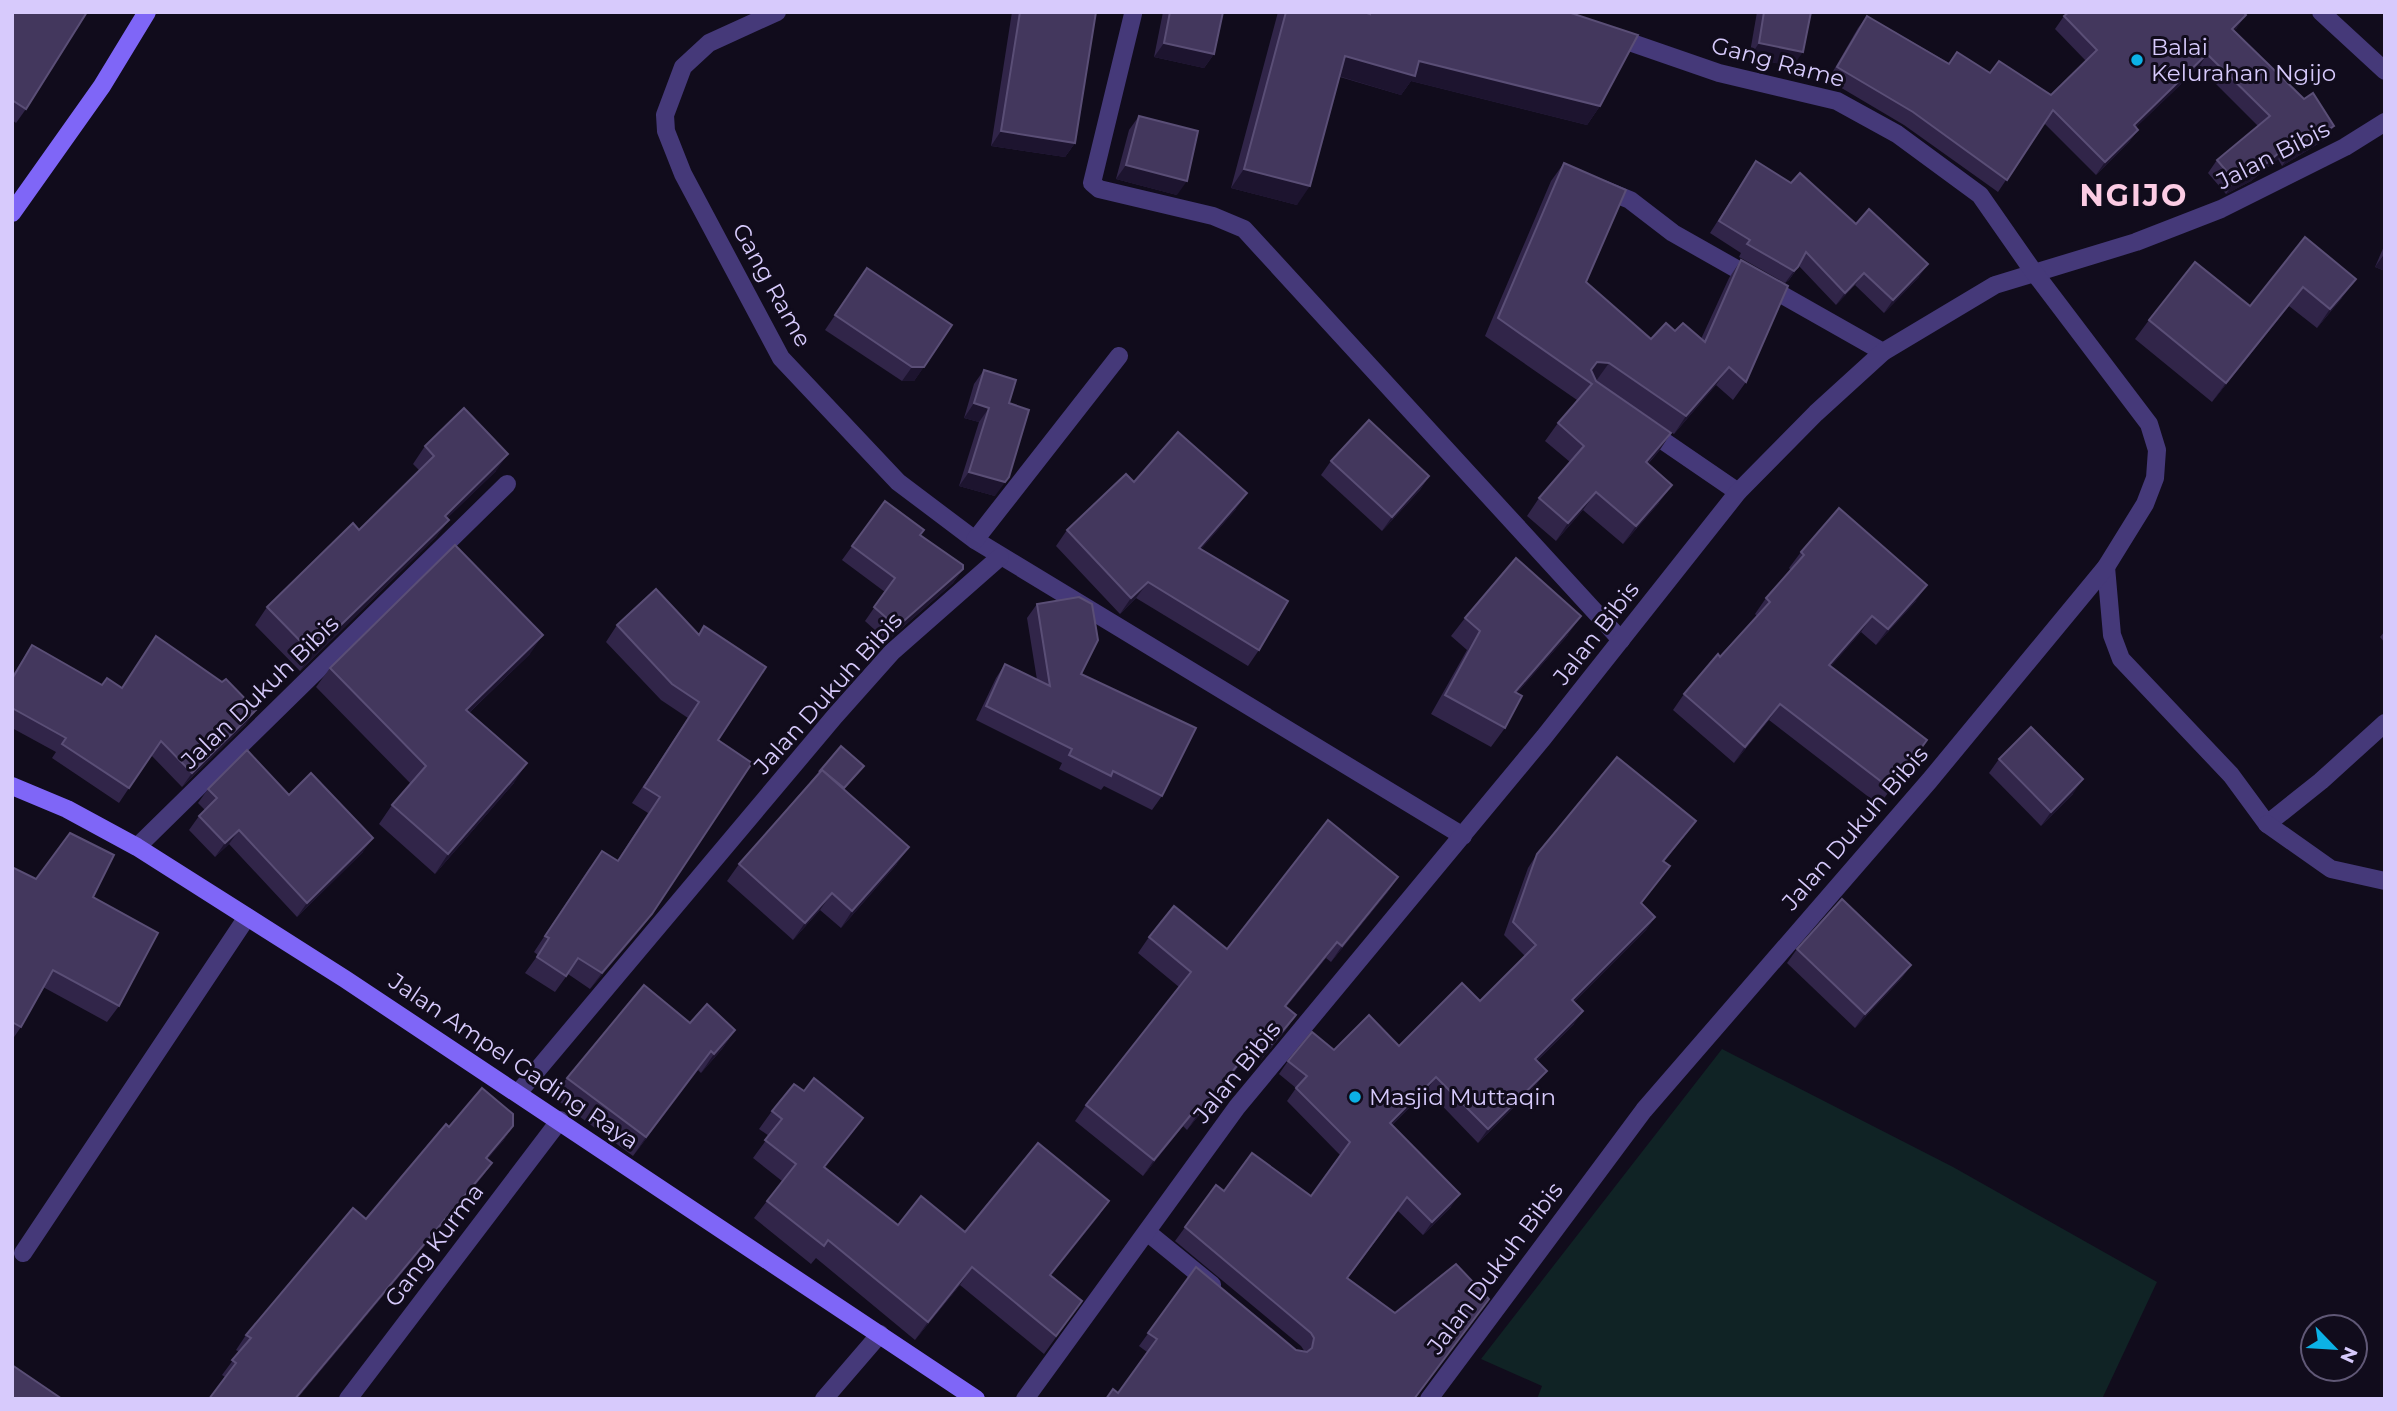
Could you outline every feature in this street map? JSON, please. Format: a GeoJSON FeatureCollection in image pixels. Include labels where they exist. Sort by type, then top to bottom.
{"type":"FeatureCollection","features":[{"type":"Feature","properties":{"kind":"main road"},"geometry":{"type":"LineString","coordinates":[[12,213],[102,86],[147,12]]}},
{"type":"Feature","properties":{"kind":"main road","name":"Jalan Ampel Gading Raya"},"geometry":{"type":"LineString","coordinates":[[12,786],[67,809],[137,847],[518,1093],[976,1399]]}},
{"type":"Feature","properties":{"kind":"street","name":"Gang Rame"},"geometry":{"type":"LineString","coordinates":[[777,12],[709,43],[683,67],[664,115],[666,131],[683,174],[781,358],[898,482],[1000,557]]}},
{"type":"Feature","properties":{"kind":"street"},"geometry":{"type":"LineString","coordinates":[[2321,12],[2385,71]]}},
{"type":"Feature","properties":{"kind":"street"},"geometry":{"type":"LineString","coordinates":[[1133,14],[1092,183],[1099,189],[1213,216],[1244,229],[1621,640]]}},
{"type":"Feature","properties":{"kind":"street","name":"Gang Rame"},"geometry":{"type":"LineString","coordinates":[[1592,30],[1719,73],[1838,101],[1897,134],[1980,195],[2033,271]]}},
{"type":"Feature","properties":{"kind":"street","name":"Jalan Bibis"},"geometry":{"type":"LineString","coordinates":[[1025,1399],[1237,1107],[1463,836],[1738,492],[1816,414],[1884,352],[1994,285],[2136,242],[2221,209],[2345,147],[2385,122]]}},
{"type":"Feature","properties":{"kind":"street"},"geometry":{"type":"LineString","coordinates":[[1588,183],[1630,200],[1672,233],[1884,352]]}},
{"type":"Feature","properties":{"kind":"street","name":"Jalan Dukuh Bibis"},"geometry":{"type":"LineString","coordinates":[[1429,1399],[1644,1110],[1930,780],[2106,567],[2145,504],[2155,478],[2157,450],[2149,424],[2033,271]]}},
{"type":"Feature","properties":{"kind":"street"},"geometry":{"type":"LineString","coordinates":[[975,540],[1119,356]]}},
{"type":"Feature","properties":{"kind":"street"},"geometry":{"type":"LineString","coordinates":[[1636,422],[1738,492]]}},
{"type":"Feature","properties":{"kind":"street","name":"Jalan Dukuh Bibis"},"geometry":{"type":"LineString","coordinates":[[137,847],[507,484]]}},
{"type":"Feature","properties":{"kind":"street"},"geometry":{"type":"LineString","coordinates":[[1000,557],[1463,836]]}},
{"type":"Feature","properties":{"kind":"street","name":"Jalan Dukuh Bibis"},"geometry":{"type":"LineString","coordinates":[[518,1093],[892,652],[1000,557]]}},
{"type":"Feature","properties":{"kind":"street"},"geometry":{"type":"LineString","coordinates":[[2106,567],[2112,635],[2121,659],[2231,775],[2267,824],[2331,869],[2385,881]]}},
{"type":"Feature","properties":{"kind":"street"},"geometry":{"type":"LineString","coordinates":[[2267,824],[2321,781],[2385,723]]}},
{"type":"Feature","properties":{"kind":"street"},"geometry":{"type":"LineString","coordinates":[[23,1253],[247,918]]}},
{"type":"Feature","properties":{"kind":"street","name":"Gang Kurma"},"geometry":{"type":"LineString","coordinates":[[348,1399],[559,1120]]}},
{"type":"Feature","properties":{"kind":"street"},"geometry":{"type":"LineString","coordinates":[[1147,1232],[1221,1293]]}},
{"type":"Feature","properties":{"kind":"street"},"geometry":{"type":"LineString","coordinates":[[824,1399],[880,1335]]}},
{"type":"Feature","properties":{"kind":"green space"},"geometry":{"type":"Polygon","coordinates":[[[1722,1049],[1953,1167],[2157,1282],[2102,1399],[1537,1399],[1542,1386],[1481,1359],[1722,1049]]]}},
{"type":"Feature","properties":{"kind":"building"},"geometry":{"type":"Polygon","coordinates":[[[12,12],[87,12],[26,109],[12,100],[12,12]]]}},
{"type":"Feature","properties":{"kind":"building"},"geometry":{"type":"Polygon","coordinates":[[[1020,12],[1096,12],[1075,143],[1001,131],[1020,12]]]}},
{"type":"Feature","properties":{"kind":"building"},"geometry":{"type":"Polygon","coordinates":[[[1170,12],[1223,12],[1214,54],[1164,43],[1170,12]]]}},
{"type":"Feature","properties":{"kind":"building"},"geometry":{"type":"Polygon","coordinates":[[[1286,12],[1568,12],[1638,35],[1600,106],[1419,61],[1415,76],[1345,56],[1310,186],[1244,169],[1286,12]]]}},
{"type":"Feature","properties":{"kind":"building"},"geometry":{"type":"Polygon","coordinates":[[[1764,12],[1811,12],[1803,52],[1759,43],[1764,12]]]}},
{"type":"Feature","properties":{"kind":"building"},"geometry":{"type":"Polygon","coordinates":[[[2069,12],[2243,12],[2246,15],[2232,29],[2304,99],[2313,93],[2334,126],[2291,153],[2287,146],[2260,169],[2235,181],[2217,160],[2270,116],[2207,54],[2134,125],[2138,130],[2105,162],[2053,110],[2007,180],[1913,112],[1837,67],[1867,16],[1949,64],[1957,52],[1990,73],[1999,61],[2051,95],[2097,50],[2064,16],[2069,12]]]}},
{"type":"Feature","properties":{"kind":"building"},"geometry":{"type":"Polygon","coordinates":[[[1139,116],[1198,131],[1187,181],[1126,165],[1139,116]]]}},
{"type":"Feature","properties":{"kind":"building"},"geometry":{"type":"Polygon","coordinates":[[[1756,161],[1791,183],[1800,173],[1856,224],[1869,209],[1928,264],[1893,300],[1864,273],[1845,293],[1806,252],[1794,271],[1747,244],[1750,240],[1719,221],[1756,161]]]}},
{"type":"Feature","properties":{"kind":"building"},"geometry":{"type":"Polygon","coordinates":[[[1564,163],[1626,190],[1586,282],[1651,339],[1666,323],[1675,331],[1683,323],[1705,342],[1741,260],[1788,286],[1746,382],[1729,367],[1686,416],[1609,363],[1597,362],[1591,370],[1596,381],[1671,433],[1646,462],[1672,485],[1636,526],[1596,492],[1568,523],[1539,498],[1584,446],[1558,423],[1592,384],[1498,318],[1564,163]]]}},
{"type":"Feature","properties":{"kind":"building"},"geometry":{"type":"Polygon","coordinates":[[[2305,237],[2356,279],[2330,309],[2303,287],[2226,383],[2149,320],[2195,262],[2250,306],[2305,237]]]}},
{"type":"Feature","properties":{"kind":"building"},"geometry":{"type":"Polygon","coordinates":[[[867,268],[952,325],[924,367],[912,367],[835,315],[867,268]]]}},
{"type":"Feature","properties":{"kind":"building"},"geometry":{"type":"Polygon","coordinates":[[[984,370],[1016,380],[1009,403],[1029,410],[1009,477],[1005,482],[969,472],[989,408],[974,403],[984,370]]]}},
{"type":"Feature","properties":{"kind":"building"},"geometry":{"type":"Polygon","coordinates":[[[464,408],[508,454],[445,516],[449,520],[312,653],[267,607],[353,523],[359,530],[434,456],[425,446],[464,408]]]}},
{"type":"Feature","properties":{"kind":"building"},"geometry":{"type":"Polygon","coordinates":[[[1369,420],[1429,476],[1392,517],[1331,461],[1369,420]]]}},
{"type":"Feature","properties":{"kind":"building"},"geometry":{"type":"Polygon","coordinates":[[[1178,432],[1247,493],[1199,548],[1288,601],[1259,650],[1148,582],[1131,598],[1067,530],[1126,474],[1134,482],[1178,432]]]}},
{"type":"Feature","properties":{"kind":"building"},"geometry":{"type":"Polygon","coordinates":[[[885,501],[924,530],[920,535],[963,565],[963,569],[897,627],[874,607],[895,578],[852,546],[885,501]]]}},
{"type":"Feature","properties":{"kind":"building"},"geometry":{"type":"Polygon","coordinates":[[[1839,508],[1927,585],[1888,629],[1872,616],[1829,665],[1927,740],[1891,789],[1780,704],[1745,747],[1684,694],[1718,654],[1720,657],[1770,602],[1766,598],[1804,555],[1801,552],[1839,508]]]}},
{"type":"Feature","properties":{"kind":"building"},"geometry":{"type":"Polygon","coordinates":[[[455,545],[543,635],[466,710],[527,763],[448,854],[392,805],[426,766],[330,668],[455,545]]]}},
{"type":"Feature","properties":{"kind":"building"},"geometry":{"type":"Polygon","coordinates":[[[1516,558],[1581,616],[1515,692],[1522,696],[1505,728],[1445,695],[1480,631],[1465,618],[1516,558]]]}},
{"type":"Feature","properties":{"kind":"building"},"geometry":{"type":"Polygon","coordinates":[[[656,589],[699,635],[704,626],[766,667],[718,740],[752,763],[652,914],[602,973],[578,958],[566,976],[537,957],[549,938],[545,936],[602,851],[618,861],[660,797],[644,787],[699,702],[672,684],[617,625],[656,589]]]}},
{"type":"Feature","properties":{"kind":"building"},"geometry":{"type":"Polygon","coordinates":[[[1079,597],[1092,604],[1098,640],[1081,674],[1196,728],[1162,796],[1113,771],[1111,776],[1069,755],[1072,749],[986,706],[1005,664],[1050,686],[1037,604],[1079,597]]]}},
{"type":"Feature","properties":{"kind":"building"},"geometry":{"type":"Polygon","coordinates":[[[156,636],[222,682],[226,679],[256,710],[192,773],[161,741],[129,788],[62,744],[66,738],[12,708],[12,679],[32,645],[102,685],[107,678],[122,688],[156,636]]]}},
{"type":"Feature","properties":{"kind":"building"},"geometry":{"type":"Polygon","coordinates":[[[2031,727],[2083,779],[2051,812],[1999,759],[2031,727]]]}},
{"type":"Feature","properties":{"kind":"building"},"geometry":{"type":"Polygon","coordinates":[[[841,746],[864,766],[844,788],[822,770],[819,772],[841,746]]]}},
{"type":"Feature","properties":{"kind":"building"},"geometry":{"type":"Polygon","coordinates":[[[247,750],[289,795],[311,773],[373,838],[307,903],[239,830],[225,843],[199,816],[217,798],[208,789],[247,750]]]}},
{"type":"Feature","properties":{"kind":"building"},"geometry":{"type":"Polygon","coordinates":[[[1617,757],[1696,821],[1663,861],[1670,866],[1641,903],[1655,917],[1572,1000],[1583,1011],[1535,1059],[1547,1071],[1488,1129],[1436,1077],[1390,1123],[1460,1194],[1432,1222],[1407,1197],[1347,1278],[1395,1313],[1456,1264],[1489,1299],[1414,1399],[1106,1399],[1113,1389],[1118,1393],[1157,1339],[1148,1333],[1196,1267],[1296,1350],[1307,1352],[1312,1348],[1314,1338],[1311,1333],[1185,1227],[1216,1185],[1224,1191],[1252,1153],[1311,1196],[1350,1142],[1296,1088],[1307,1076],[1288,1061],[1312,1032],[1334,1050],[1369,1015],[1399,1046],[1462,983],[1480,1001],[1536,945],[1513,922],[1537,854],[1617,757]]]}},
{"type":"Feature","properties":{"kind":"building"},"geometry":{"type":"Polygon","coordinates":[[[822,770],[909,847],[852,911],[832,893],[805,923],[739,864],[822,770]]]}},
{"type":"Feature","properties":{"kind":"building"},"geometry":{"type":"Polygon","coordinates":[[[1328,820],[1398,877],[1342,946],[1337,942],[1285,1006],[1296,1015],[1272,1044],[1262,1035],[1198,1114],[1194,1111],[1154,1160],[1086,1105],[1191,972],[1149,937],[1174,906],[1227,949],[1328,820]]]}},
{"type":"Feature","properties":{"kind":"building"},"geometry":{"type":"Polygon","coordinates":[[[70,833],[114,855],[93,897],[158,933],[119,1006],[53,970],[21,1027],[12,1022],[12,867],[36,879],[70,833]]]}},
{"type":"Feature","properties":{"kind":"building"},"geometry":{"type":"Polygon","coordinates":[[[1842,899],[1911,965],[1865,1014],[1797,949],[1842,899]]]}},
{"type":"Feature","properties":{"kind":"building"},"geometry":{"type":"Polygon","coordinates":[[[644,985],[690,1023],[707,1004],[735,1030],[714,1054],[711,1051],[646,1137],[567,1078],[644,985]]]}},
{"type":"Feature","properties":{"kind":"building"},"geometry":{"type":"Polygon","coordinates":[[[814,1078],[863,1118],[824,1167],[898,1225],[921,1196],[965,1232],[1038,1143],[1109,1201],[1050,1275],[1082,1301],[1056,1336],[972,1267],[928,1322],[828,1240],[824,1246],[767,1201],[796,1164],[765,1140],[782,1119],[772,1111],[794,1084],[804,1091],[814,1078]]]}},
{"type":"Feature","properties":{"kind":"building"},"geometry":{"type":"Polygon","coordinates":[[[482,1088],[513,1114],[513,1126],[486,1158],[492,1163],[295,1399],[209,1399],[236,1363],[232,1360],[251,1338],[246,1335],[353,1208],[366,1219],[446,1124],[449,1127],[482,1088]]]}},
{"type":"Feature","properties":{"kind":"building"},"geometry":{"type":"Polygon","coordinates":[[[12,1365],[62,1399],[12,1399],[12,1365]]]}},
{"type":"Feature","properties":{"kind":"place","name":"Balai Kelurahan Ngijo"},"geometry":{"type":"Point","coordinates":[2137,60]}},
{"type":"Feature","properties":{"kind":"place","name":"Masjid Muttaqin"},"geometry":{"type":"Point","coordinates":[1355,1097]}},
{"type":"Feature","properties":{"kind":"district","name":"NGIJO"},"geometry":{"type":"Point","coordinates":[2134,196]}}]}
